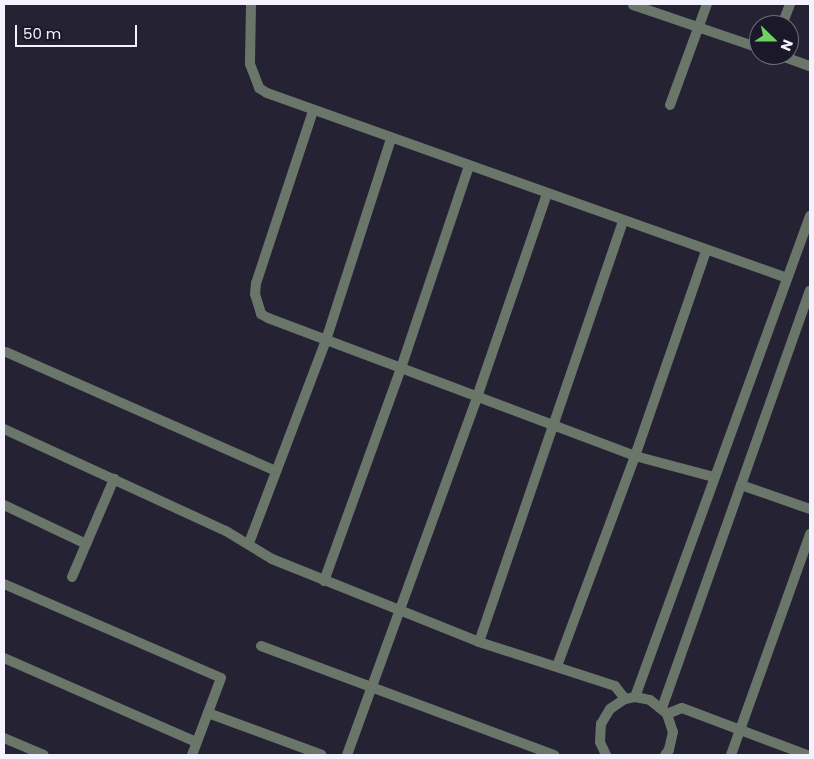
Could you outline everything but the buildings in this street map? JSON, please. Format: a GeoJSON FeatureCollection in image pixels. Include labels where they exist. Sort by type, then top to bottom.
{"type":"FeatureCollection","features":[{"type":"Feature","properties":{"kind":"street"},"geometry":{"type":"LineString","coordinates":[[251,4],[250,64],[253,78],[259,88],[277,98],[787,278]]}},
{"type":"Feature","properties":{"kind":"street"},"geometry":{"type":"LineString","coordinates":[[633,4],[749,45]]}},
{"type":"Feature","properties":{"kind":"street"},"geometry":{"type":"LineString","coordinates":[[670,105],[707,4]]}},
{"type":"Feature","properties":{"kind":"street"},"geometry":{"type":"LineString","coordinates":[[313,111],[256,283],[255,294],[261,314],[635,456],[714,477]]}},
{"type":"Feature","properties":{"kind":"street"},"geometry":{"type":"LineString","coordinates":[[248,543],[326,340],[391,139]]}},
{"type":"Feature","properties":{"kind":"street"},"geometry":{"type":"LineString","coordinates":[[324,581],[401,368],[469,166]]}},
{"type":"Feature","properties":{"kind":"street"},"geometry":{"type":"LineString","coordinates":[[347,755],[477,397],[547,194]]}},
{"type":"Feature","properties":{"kind":"street"},"geometry":{"type":"LineString","coordinates":[[630,698],[810,216]]}},
{"type":"Feature","properties":{"kind":"street"},"geometry":{"type":"LineString","coordinates":[[479,642],[623,221]]}},
{"type":"Feature","properties":{"kind":"street"},"geometry":{"type":"LineString","coordinates":[[557,666],[635,456],[706,251]]}},
{"type":"Feature","properties":{"kind":"street"},"geometry":{"type":"LineString","coordinates":[[664,711],[810,290]]}},
{"type":"Feature","properties":{"kind":"street"},"geometry":{"type":"LineString","coordinates":[[6,352],[276,471]]}},
{"type":"Feature","properties":{"kind":"street"},"geometry":{"type":"LineString","coordinates":[[4,429],[248,543],[272,560],[479,642],[615,686],[630,698]]}},
{"type":"Feature","properties":{"kind":"street"},"geometry":{"type":"LineString","coordinates":[[72,577],[114,479]]}},
{"type":"Feature","properties":{"kind":"street"},"geometry":{"type":"LineString","coordinates":[[741,485],[810,510]]}},
{"type":"Feature","properties":{"kind":"street"},"geometry":{"type":"LineString","coordinates":[[4,505],[86,544]]}},
{"type":"Feature","properties":{"kind":"street"},"geometry":{"type":"LineString","coordinates":[[730,755],[810,534]]}},
{"type":"Feature","properties":{"kind":"street"},"geometry":{"type":"LineString","coordinates":[[4,584],[221,678],[192,755]]}},
{"type":"Feature","properties":{"kind":"street"},"geometry":{"type":"LineString","coordinates":[[261,646],[554,755]]}},
{"type":"Feature","properties":{"kind":"street"},"geometry":{"type":"LineString","coordinates":[[4,658],[196,742]]}},
{"type":"Feature","properties":{"kind":"street"},"geometry":{"type":"LineString","coordinates":[[606,755],[600,742],[601,724],[610,708],[630,698],[650,700],[664,711],[673,732],[669,750],[665,755]]}},
{"type":"Feature","properties":{"kind":"street"},"geometry":{"type":"LineString","coordinates":[[664,711],[682,708],[808,755]]}},
{"type":"Feature","properties":{"kind":"street"},"geometry":{"type":"LineString","coordinates":[[208,713],[322,755]]}},
{"type":"Feature","properties":{"kind":"street"},"geometry":{"type":"LineString","coordinates":[[4,738],[44,755]]}}]}
